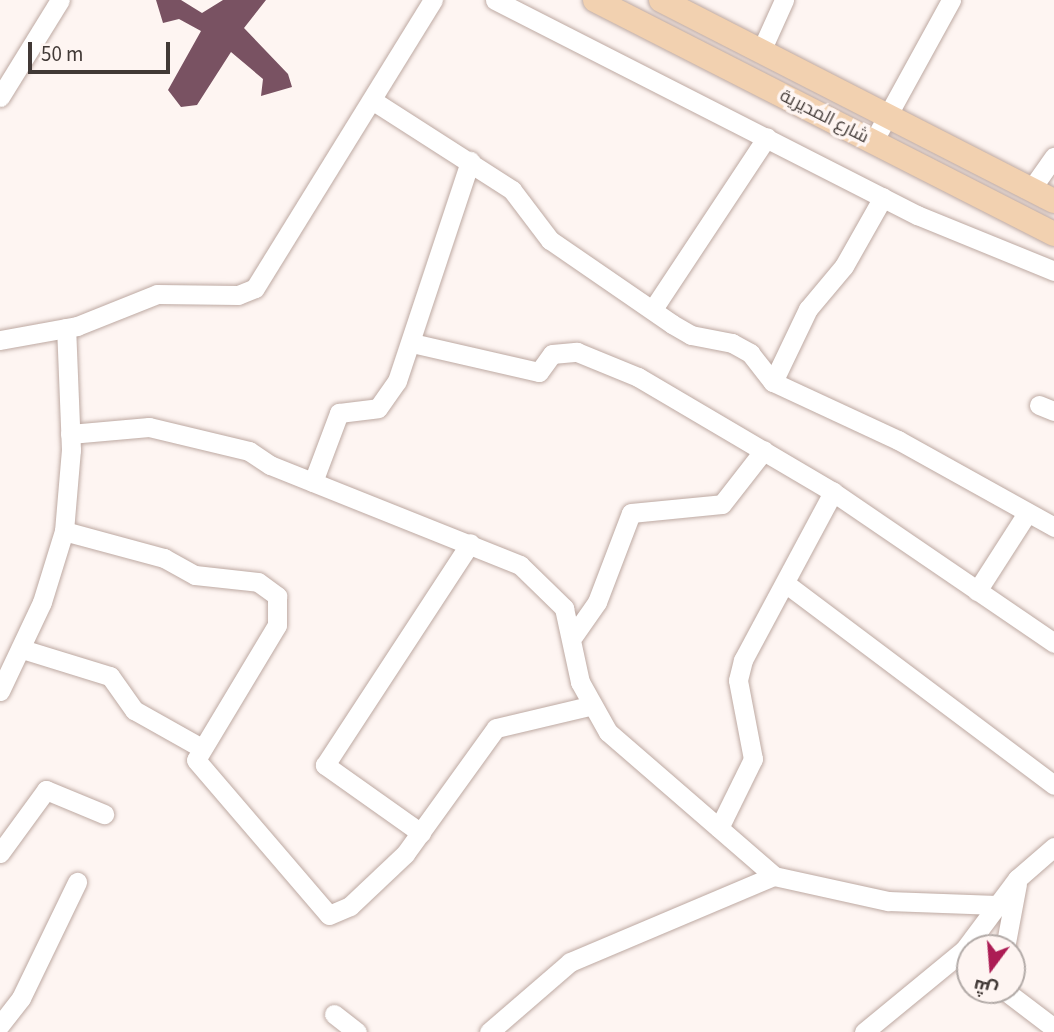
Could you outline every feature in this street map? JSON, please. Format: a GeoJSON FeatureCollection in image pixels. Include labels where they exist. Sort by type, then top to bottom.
{"type":"FeatureCollection","features":[{"type":"Feature","properties":{"kind":"main road","name":"شارع المديرية"},"geometry":{"type":"LineString","coordinates":[[595,0],[1054,234]]}},
{"type":"Feature","properties":{"kind":"main road","name":"شارع المديرية"},"geometry":{"type":"LineString","coordinates":[[661,0],[1054,201]]}},
{"type":"Feature","properties":{"kind":"street"},"geometry":{"type":"LineString","coordinates":[[0,97],[7,71],[60,0]]}},
{"type":"Feature","properties":{"kind":"street"},"geometry":{"type":"LineString","coordinates":[[0,340],[66,328],[157,294],[237,295],[255,288],[374,102],[433,0]]}},
{"type":"Feature","properties":{"kind":"street"},"geometry":{"type":"LineString","coordinates":[[495,0],[883,197],[1054,271]]}},
{"type":"Feature","properties":{"kind":"street"},"geometry":{"type":"LineString","coordinates":[[761,51],[784,0]]}},
{"type":"Feature","properties":{"kind":"street"},"geometry":{"type":"LineString","coordinates":[[873,142],[951,0]]}},
{"type":"Feature","properties":{"kind":"street"},"geometry":{"type":"LineString","coordinates":[[374,102],[470,161],[532,209],[550,240],[691,335],[750,353],[774,382],[898,440],[1054,527]]}},
{"type":"Feature","properties":{"kind":"street"},"geometry":{"type":"LineString","coordinates":[[653,309],[767,137]]}},
{"type":"Feature","properties":{"kind":"street"},"geometry":{"type":"LineString","coordinates":[[1032,188],[1054,157]]}},
{"type":"Feature","properties":{"kind":"street"},"geometry":{"type":"LineString","coordinates":[[313,482],[339,413],[379,408],[412,343],[425,284],[470,161]]}},
{"type":"Feature","properties":{"kind":"street"},"geometry":{"type":"LineString","coordinates":[[774,382],[808,309],[844,266],[883,197]]}},
{"type":"Feature","properties":{"kind":"street"},"geometry":{"type":"LineString","coordinates":[[0,691],[22,649],[64,531],[70,434],[66,328]]}},
{"type":"Feature","properties":{"kind":"street"},"geometry":{"type":"LineString","coordinates":[[412,343],[539,372],[552,354],[577,352],[638,377],[833,492],[1054,643]]}},
{"type":"Feature","properties":{"kind":"street"},"geometry":{"type":"LineString","coordinates":[[70,434],[149,427],[249,451],[313,482],[520,565],[551,589],[575,635],[589,706],[621,745],[774,876],[888,901],[998,905]]}},
{"type":"Feature","properties":{"kind":"street"},"geometry":{"type":"LineString","coordinates":[[575,635],[597,602],[631,513],[722,504],[764,450]]}},
{"type":"Feature","properties":{"kind":"street"},"geometry":{"type":"LineString","coordinates":[[719,828],[754,759],[738,680],[743,660],[833,492]]}},
{"type":"Feature","properties":{"kind":"street"},"geometry":{"type":"LineString","coordinates":[[977,591],[1027,513]]}},
{"type":"Feature","properties":{"kind":"street"},"geometry":{"type":"LineString","coordinates":[[64,531],[164,558],[195,575],[258,582],[277,596],[281,612],[272,636],[200,747],[196,760],[212,786],[329,915],[378,882],[421,832],[496,728],[589,706]]}},
{"type":"Feature","properties":{"kind":"street"},"geometry":{"type":"LineString","coordinates":[[421,832],[325,765],[470,543]]}},
{"type":"Feature","properties":{"kind":"street"},"geometry":{"type":"LineString","coordinates":[[785,583],[1054,785]]}},
{"type":"Feature","properties":{"kind":"street"},"geometry":{"type":"LineString","coordinates":[[22,649],[110,676],[134,710],[200,747]]}},
{"type":"Feature","properties":{"kind":"street"},"geometry":{"type":"LineString","coordinates":[[0,853],[46,790],[104,814]]}},
{"type":"Feature","properties":{"kind":"street"},"geometry":{"type":"LineString","coordinates":[[864,1032],[964,950],[1017,879],[1054,847]]}},
{"type":"Feature","properties":{"kind":"street"},"geometry":{"type":"LineString","coordinates":[[489,1032],[570,962],[774,876]]}},
{"type":"Feature","properties":{"kind":"street"},"geometry":{"type":"LineString","coordinates":[[1007,934],[1017,879]]}},
{"type":"Feature","properties":{"kind":"street"},"geometry":{"type":"LineString","coordinates":[[0,1025],[21,998],[77,882]]}},
{"type":"Feature","properties":{"kind":"street"},"geometry":{"type":"LineString","coordinates":[[1022,1004],[1054,1028]]}},
{"type":"Feature","properties":{"kind":"street"},"geometry":{"type":"LineString","coordinates":[[334,1014],[357,1032]]}},
{"type":"Feature","properties":{"kind":"building"},"geometry":{"type":"Polygon","coordinates":[[[156,0],[181,0],[202,13],[223,0],[266,0],[244,28],[288,74],[292,87],[261,96],[263,79],[231,52],[197,105],[181,107],[168,90],[201,31],[179,19],[163,23],[156,0]]]}}]}
